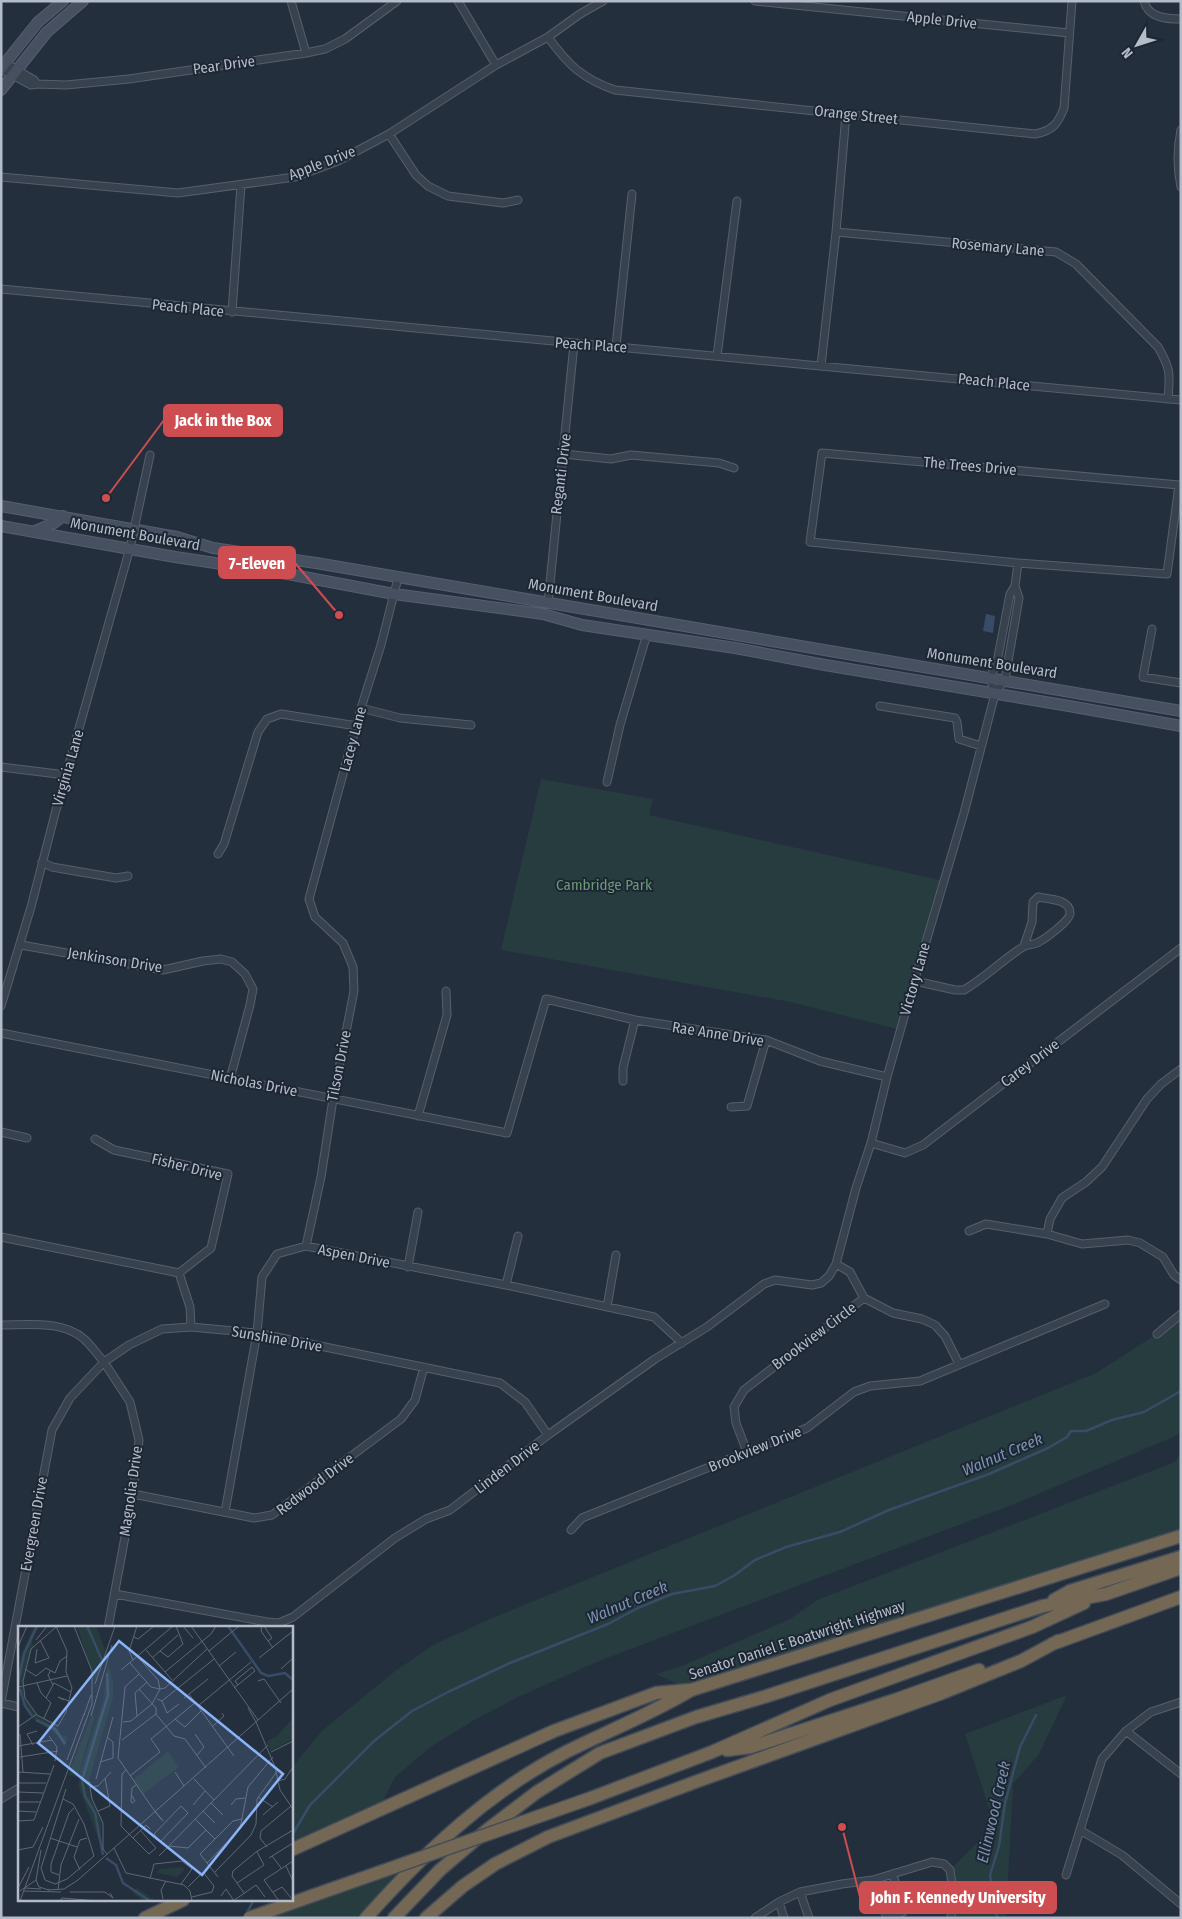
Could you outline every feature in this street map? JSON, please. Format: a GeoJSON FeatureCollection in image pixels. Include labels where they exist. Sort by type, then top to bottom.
{"type":"FeatureCollection","features":[{"type":"Feature","properties":{"kind":"highway","name":"Senator Daniel E Boatwright Highway"},"geometry":{"type":"LineString","coordinates":[[366,1918],[451,1832],[485,1803],[524,1776],[565,1752],[661,1708],[691,1690],[1181,1536]]}},
{"type":"Feature","properties":{"kind":"highway"},"geometry":{"type":"LineString","coordinates":[[1043,1606],[1070,1592],[1181,1557]]}},
{"type":"Feature","properties":{"kind":"highway"},"geometry":{"type":"LineString","coordinates":[[249,1918],[591,1798],[712,1752],[830,1700],[1032,1627],[1106,1594],[1181,1568]]}},
{"type":"Feature","properties":{"kind":"highway"},"geometry":{"type":"LineString","coordinates":[[394,1918],[440,1870],[487,1830],[537,1792],[600,1753],[696,1717],[767,1696],[1043,1606],[1106,1594]]}},
{"type":"Feature","properties":{"kind":"highway"},"geometry":{"type":"LineString","coordinates":[[712,1752],[751,1747],[895,1700],[1181,1597]]}},
{"type":"Feature","properties":{"kind":"highway"},"geometry":{"type":"LineString","coordinates":[[426,1918],[463,1886],[496,1864],[548,1837],[942,1694],[1022,1661],[1058,1642]]}},
{"type":"Feature","properties":{"kind":"highway"},"geometry":{"type":"LineString","coordinates":[[292,1850],[554,1731],[656,1693],[691,1690]]}},
{"type":"Feature","properties":{"kind":"highway"},"geometry":{"type":"LineString","coordinates":[[145,1918],[179,1902]]}},
{"type":"Feature","properties":{"kind":"main road"},"geometry":{"type":"LineString","coordinates":[[2,67],[38,22],[63,1]]}},
{"type":"Feature","properties":{"kind":"main road"},"geometry":{"type":"LineString","coordinates":[[1,90],[47,32],[83,1]]}},
{"type":"Feature","properties":{"kind":"main road","name":"Monument Boulevard"},"geometry":{"type":"LineString","coordinates":[[1,506],[178,537],[213,548],[316,563],[548,604],[1005,679],[1181,711]]}},
{"type":"Feature","properties":{"kind":"main road"},"geometry":{"type":"LineString","coordinates":[[1,511],[16,509]]}},
{"type":"Feature","properties":{"kind":"main road"},"geometry":{"type":"LineString","coordinates":[[34,531],[54,523],[63,516]]}},
{"type":"Feature","properties":{"kind":"main road","name":"Monument Boulevard"},"geometry":{"type":"LineString","coordinates":[[1,526],[175,557],[288,574],[394,594],[543,614],[582,624],[1181,726]]}},
{"type":"Feature","properties":{"kind":"street"},"geometry":{"type":"LineString","coordinates":[[292,1],[306,53]]}},
{"type":"Feature","properties":{"kind":"street","name":"Pear Drive"},"geometry":{"type":"LineString","coordinates":[[2,67],[14,72],[31,85],[66,86],[129,79],[306,53],[326,49],[345,39],[397,1]]}},
{"type":"Feature","properties":{"kind":"street"},"geometry":{"type":"LineString","coordinates":[[458,1],[496,65]]}},
{"type":"Feature","properties":{"kind":"street","name":"Apple Drive"},"geometry":{"type":"LineString","coordinates":[[1,177],[178,193],[295,177],[338,161],[389,134],[496,65],[548,37],[580,14],[604,1]]}},
{"type":"Feature","properties":{"kind":"street","name":"Apple Drive"},"geometry":{"type":"LineString","coordinates":[[755,1],[1069,33]]}},
{"type":"Feature","properties":{"kind":"street","name":"Orange Street"},"geometry":{"type":"LineString","coordinates":[[548,37],[562,57],[575,70],[596,83],[616,90],[1035,134],[1053,128],[1059,122],[1064,108],[1072,1]]}},
{"type":"Feature","properties":{"kind":"street"},"geometry":{"type":"LineString","coordinates":[[1144,1],[1152,14],[1167,19],[1181,20]]}},
{"type":"Feature","properties":{"kind":"street"},"geometry":{"type":"LineString","coordinates":[[821,366],[836,232],[846,114]]}},
{"type":"Feature","properties":{"kind":"street"},"geometry":{"type":"LineString","coordinates":[[1181,130],[1178,145],[1178,175],[1181,187]]}},
{"type":"Feature","properties":{"kind":"street"},"geometry":{"type":"LineString","coordinates":[[389,134],[416,175],[428,186],[441,193],[448,196],[503,204],[518,200]]}},
{"type":"Feature","properties":{"kind":"street"},"geometry":{"type":"LineString","coordinates":[[232,312],[241,185]]}},
{"type":"Feature","properties":{"kind":"street"},"geometry":{"type":"LineString","coordinates":[[616,346],[632,194]]}},
{"type":"Feature","properties":{"kind":"street"},"geometry":{"type":"LineString","coordinates":[[717,356],[737,202]]}},
{"type":"Feature","properties":{"kind":"street","name":"Rosemary Lane"},"geometry":{"type":"LineString","coordinates":[[836,232],[1056,252],[1064,256],[1076,264],[1158,347],[1170,374],[1168,399]]}},
{"type":"Feature","properties":{"kind":"street","name":"Peach Place"},"geometry":{"type":"LineString","coordinates":[[1,290],[1181,400]]}},
{"type":"Feature","properties":{"kind":"street","name":"Reganti Drive"},"geometry":{"type":"LineString","coordinates":[[548,604],[574,344]]}},
{"type":"Feature","properties":{"kind":"street","name":"The Trees Drive"},"geometry":{"type":"LineString","coordinates":[[822,453],[1179,485],[1167,574],[1018,563],[810,542],[822,453]]}},
{"type":"Feature","properties":{"kind":"street"},"geometry":{"type":"LineString","coordinates":[[564,454],[611,459],[631,455],[719,463],[734,468]]}},
{"type":"Feature","properties":{"kind":"street","name":"Virginia Lane"},"geometry":{"type":"LineString","coordinates":[[1,1006],[130,548],[150,455]]}},
{"type":"Feature","properties":{"kind":"street"},"geometry":{"type":"LineString","coordinates":[[994,694],[990,678],[997,662],[1010,594],[1015,586],[1018,563]]}},
{"type":"Feature","properties":{"kind":"street","name":"Lacey Lane"},"geometry":{"type":"LineString","coordinates":[[309,899],[398,578]]}},
{"type":"Feature","properties":{"kind":"street"},"geometry":{"type":"LineString","coordinates":[[994,694],[1005,679],[1019,598],[1015,586]]}},
{"type":"Feature","properties":{"kind":"street"},"geometry":{"type":"LineString","coordinates":[[1152,629],[1143,677],[1181,683]]}},
{"type":"Feature","properties":{"kind":"street"},"geometry":{"type":"LineString","coordinates":[[607,782],[620,725],[647,634]]}},
{"type":"Feature","properties":{"kind":"street","name":"Victory Lane"},"geometry":{"type":"LineString","coordinates":[[836,1264],[856,1188],[871,1143],[887,1077],[964,813],[994,694]]}},
{"type":"Feature","properties":{"kind":"street"},"geometry":{"type":"LineString","coordinates":[[880,706],[955,718],[959,738],[981,746]]}},
{"type":"Feature","properties":{"kind":"street"},"geometry":{"type":"LineString","coordinates":[[362,708],[400,718],[471,725]]}},
{"type":"Feature","properties":{"kind":"street"},"geometry":{"type":"LineString","coordinates":[[218,854],[224,844],[258,732],[267,719],[280,714],[357,726]]}},
{"type":"Feature","properties":{"kind":"street"},"geometry":{"type":"LineString","coordinates":[[1,767],[66,775]]}},
{"type":"Feature","properties":{"kind":"street"},"geometry":{"type":"LineString","coordinates":[[42,862],[52,866],[116,878],[128,876]]}},
{"type":"Feature","properties":{"kind":"street"},"geometry":{"type":"LineString","coordinates":[[915,980],[955,990],[964,990],[1024,946],[1037,943],[1070,918],[1068,906],[1064,903],[1036,898],[1033,902],[1032,922],[1024,946]]}},
{"type":"Feature","properties":{"kind":"street","name":"Tilson Drive"},"geometry":{"type":"LineString","coordinates":[[306,1246],[321,1178],[333,1099],[354,991],[353,967],[343,943],[315,917],[309,899]]}},
{"type":"Feature","properties":{"kind":"street","name":"Jenkinson Drive"},"geometry":{"type":"LineString","coordinates":[[20,944],[162,970],[203,961],[221,959],[232,962],[245,974],[253,989],[230,1079]]}},
{"type":"Feature","properties":{"kind":"street","name":"Carey Drive"},"geometry":{"type":"LineString","coordinates":[[871,1143],[905,1153],[923,1145],[1181,948]]}},
{"type":"Feature","properties":{"kind":"street"},"geometry":{"type":"LineString","coordinates":[[418,1116],[447,1015],[446,991]]}},
{"type":"Feature","properties":{"kind":"street","name":"Rae Anne Drive"},"geometry":{"type":"LineString","coordinates":[[507,1133],[546,999],[635,1020],[766,1040],[820,1061],[887,1077]]}},
{"type":"Feature","properties":{"kind":"street"},"geometry":{"type":"LineString","coordinates":[[623,1081],[623,1068],[635,1020]]}},
{"type":"Feature","properties":{"kind":"street","name":"Nicholas Drive"},"geometry":{"type":"LineString","coordinates":[[1,1033],[507,1133]]}},
{"type":"Feature","properties":{"kind":"street"},"geometry":{"type":"LineString","coordinates":[[731,1107],[747,1106],[766,1040]]}},
{"type":"Feature","properties":{"kind":"street"},"geometry":{"type":"LineString","coordinates":[[1047,1234],[1050,1219],[1062,1198],[1086,1182],[1102,1167],[1147,1100],[1161,1084],[1181,1069]]}},
{"type":"Feature","properties":{"kind":"street"},"geometry":{"type":"LineString","coordinates":[[1,1132],[27,1138]]}},
{"type":"Feature","properties":{"kind":"street","name":"Fisher Drive"},"geometry":{"type":"LineString","coordinates":[[95,1139],[114,1150],[228,1174],[211,1248],[179,1274]]}},
{"type":"Feature","properties":{"kind":"street"},"geometry":{"type":"LineString","coordinates":[[408,1267],[418,1212]]}},
{"type":"Feature","properties":{"kind":"street"},"geometry":{"type":"LineString","coordinates":[[969,1232],[986,1224],[1047,1234],[1082,1244],[1128,1240],[1140,1243],[1163,1257],[1174,1275],[1181,1280]]}},
{"type":"Feature","properties":{"kind":"street"},"geometry":{"type":"LineString","coordinates":[[506,1285],[518,1236]]}},
{"type":"Feature","properties":{"kind":"street"},"geometry":{"type":"LineString","coordinates":[[1,1237],[179,1274],[190,1307],[191,1327]]}},
{"type":"Feature","properties":{"kind":"street","name":"Aspen Drive"},"geometry":{"type":"LineString","coordinates":[[225,1512],[257,1333],[262,1277],[277,1254],[306,1246],[506,1285],[654,1317],[682,1343]]}},
{"type":"Feature","properties":{"kind":"street"},"geometry":{"type":"LineString","coordinates":[[607,1307],[616,1255]]}},
{"type":"Feature","properties":{"kind":"street"},"geometry":{"type":"LineString","coordinates":[[836,1264],[850,1272],[864,1298]]}},
{"type":"Feature","properties":{"kind":"street","name":"Linden Drive"},"geometry":{"type":"LineString","coordinates":[[114,1594],[267,1622],[278,1623],[293,1617],[395,1538],[426,1519],[450,1510],[548,1434],[655,1359],[707,1327],[764,1284],[774,1280],[812,1285],[820,1283],[829,1276],[836,1264]]}},
{"type":"Feature","properties":{"kind":"street","name":"Brookview Circle"},"geometry":{"type":"LineString","coordinates":[[746,1452],[736,1423],[734,1407],[744,1390],[864,1298],[892,1313],[922,1319],[935,1325],[945,1336],[958,1364]]}},
{"type":"Feature","properties":{"kind":"street","name":"Brookview Drive"},"geometry":{"type":"LineString","coordinates":[[571,1530],[582,1518],[807,1428],[854,1392],[870,1386],[920,1381],[1105,1304]]}},
{"type":"Feature","properties":{"kind":"street"},"geometry":{"type":"LineString","coordinates":[[1157,1334],[1181,1314]]}},
{"type":"Feature","properties":{"kind":"street"},"geometry":{"type":"LineString","coordinates":[[1,1325],[44,1325],[66,1329],[83,1337],[104,1362]]}},
{"type":"Feature","properties":{"kind":"street","name":"Sunshine Drive"},"geometry":{"type":"LineString","coordinates":[[104,1362],[129,1345],[162,1329],[191,1327],[257,1333],[500,1383],[525,1402],[548,1434]]}},
{"type":"Feature","properties":{"kind":"street","name":"Magnolia Drive"},"geometry":{"type":"LineString","coordinates":[[104,1362],[130,1402],[139,1440],[133,1494],[108,1626]]}},
{"type":"Feature","properties":{"kind":"street","name":"Evergreen Drive"},"geometry":{"type":"LineString","coordinates":[[1,1703],[52,1430],[70,1398],[104,1362]]}},
{"type":"Feature","properties":{"kind":"street","name":"Redwood Drive"},"geometry":{"type":"LineString","coordinates":[[133,1494],[254,1518],[272,1516],[401,1420],[415,1400],[424,1367]]}},
{"type":"Feature","properties":{"kind":"street"},"geometry":{"type":"LineString","coordinates":[[1,1703],[18,1707]]}},
{"type":"Feature","properties":{"kind":"street"},"geometry":{"type":"LineString","coordinates":[[1066,1875],[1102,1759],[1126,1731],[1151,1712],[1180,1703]]}},
{"type":"Feature","properties":{"kind":"street"},"geometry":{"type":"LineString","coordinates":[[1126,1731],[1181,1774]]}},
{"type":"Feature","properties":{"kind":"street"},"geometry":{"type":"LineString","coordinates":[[1,1799],[18,1789]]}},
{"type":"Feature","properties":{"kind":"street"},"geometry":{"type":"LineString","coordinates":[[1080,1830],[1122,1855],[1181,1904]]}},
{"type":"Feature","properties":{"kind":"street"},"geometry":{"type":"LineString","coordinates":[[755,1918],[779,1902],[800,1892],[873,1880],[932,1862],[944,1864],[950,1870],[953,1891],[951,1918]]}},
{"type":"Feature","properties":{"kind":"street"},"geometry":{"type":"LineString","coordinates":[[873,1880],[885,1913],[890,1917],[903,1912],[906,1908],[892,1874]]}},
{"type":"Feature","properties":{"kind":"street"},"geometry":{"type":"LineString","coordinates":[[800,1892],[809,1918]]}},
{"type":"Feature","properties":{"kind":"street"},"geometry":{"type":"LineString","coordinates":[[779,1902],[784,1918]]}},
{"type":"Feature","properties":{"kind":"green space","name":"Cambridge Park"},"geometry":{"type":"Polygon","coordinates":[[[541,779],[653,799],[649,815],[944,881],[901,1030],[791,1002],[501,950],[541,779]]]}},
{"type":"Feature","properties":{"kind":"green space"},"geometry":{"type":"Polygon","coordinates":[[[1181,1314],[1181,1432],[1173,1437],[1014,1504],[599,1661],[518,1697],[474,1720],[432,1746],[395,1777],[379,1809],[292,1850],[292,1767],[323,1730],[394,1672],[433,1645],[492,1618],[1096,1373],[1157,1334],[1181,1314]]]}},
{"type":"Feature","properties":{"kind":"green space"},"geometry":{"type":"Polygon","coordinates":[[[1181,1453],[1181,1536],[691,1690],[656,1674],[684,1665],[790,1619],[817,1600],[1175,1462],[1181,1453]]]}},
{"type":"Feature","properties":{"kind":"green space"},"geometry":{"type":"Polygon","coordinates":[[[1067,1695],[1039,1754],[1013,1784],[1006,1918],[951,1918],[950,1870],[983,1837],[989,1808],[965,1734],[1067,1695]]]}},
{"type":"Feature","properties":{"kind":"green space"},"geometry":{"type":"Polygon","coordinates":[[[423,1857],[366,1918],[249,1918],[423,1857]]]}},
{"type":"Feature","properties":{"kind":"water"},"geometry":{"type":"Polygon","coordinates":[[[986,614],[995,616],[993,633],[983,631],[986,614]]]}},
{"type":"Feature","properties":{"kind":"waterway","name":"Walnut Creek"},"geometry":{"type":"LineString","coordinates":[[292,1835],[310,1805],[374,1741],[412,1711],[448,1692],[510,1663],[608,1624],[638,1608],[672,1594],[715,1586],[735,1575],[755,1560],[786,1547],[840,1532],[889,1510],[989,1474],[1048,1448],[1067,1437],[1071,1431],[1086,1431],[1112,1420],[1144,1412],[1181,1391]]}},
{"type":"Feature","properties":{"kind":"waterway","name":"Ellinwood Creek"},"geometry":{"type":"LineString","coordinates":[[997,1918],[990,1875],[999,1846],[1005,1803],[1020,1747],[1036,1715]]}},
{"type":"Feature","properties":{"kind":"waterway","name":"Walnut Creek"},"geometry":{"type":"LineString","coordinates":[[246,1914],[253,1902]]}},
{"type":"Feature","properties":{"kind":"place","name":"Jack in the Box"},"geometry":{"type":"Point","coordinates":[106,498]}},
{"type":"Feature","properties":{"kind":"place","name":"7-Eleven"},"geometry":{"type":"Point","coordinates":[339,615]}},
{"type":"Feature","properties":{"kind":"place","name":"John F. Kennedy University"},"geometry":{"type":"Point","coordinates":[842,1827]}}]}
